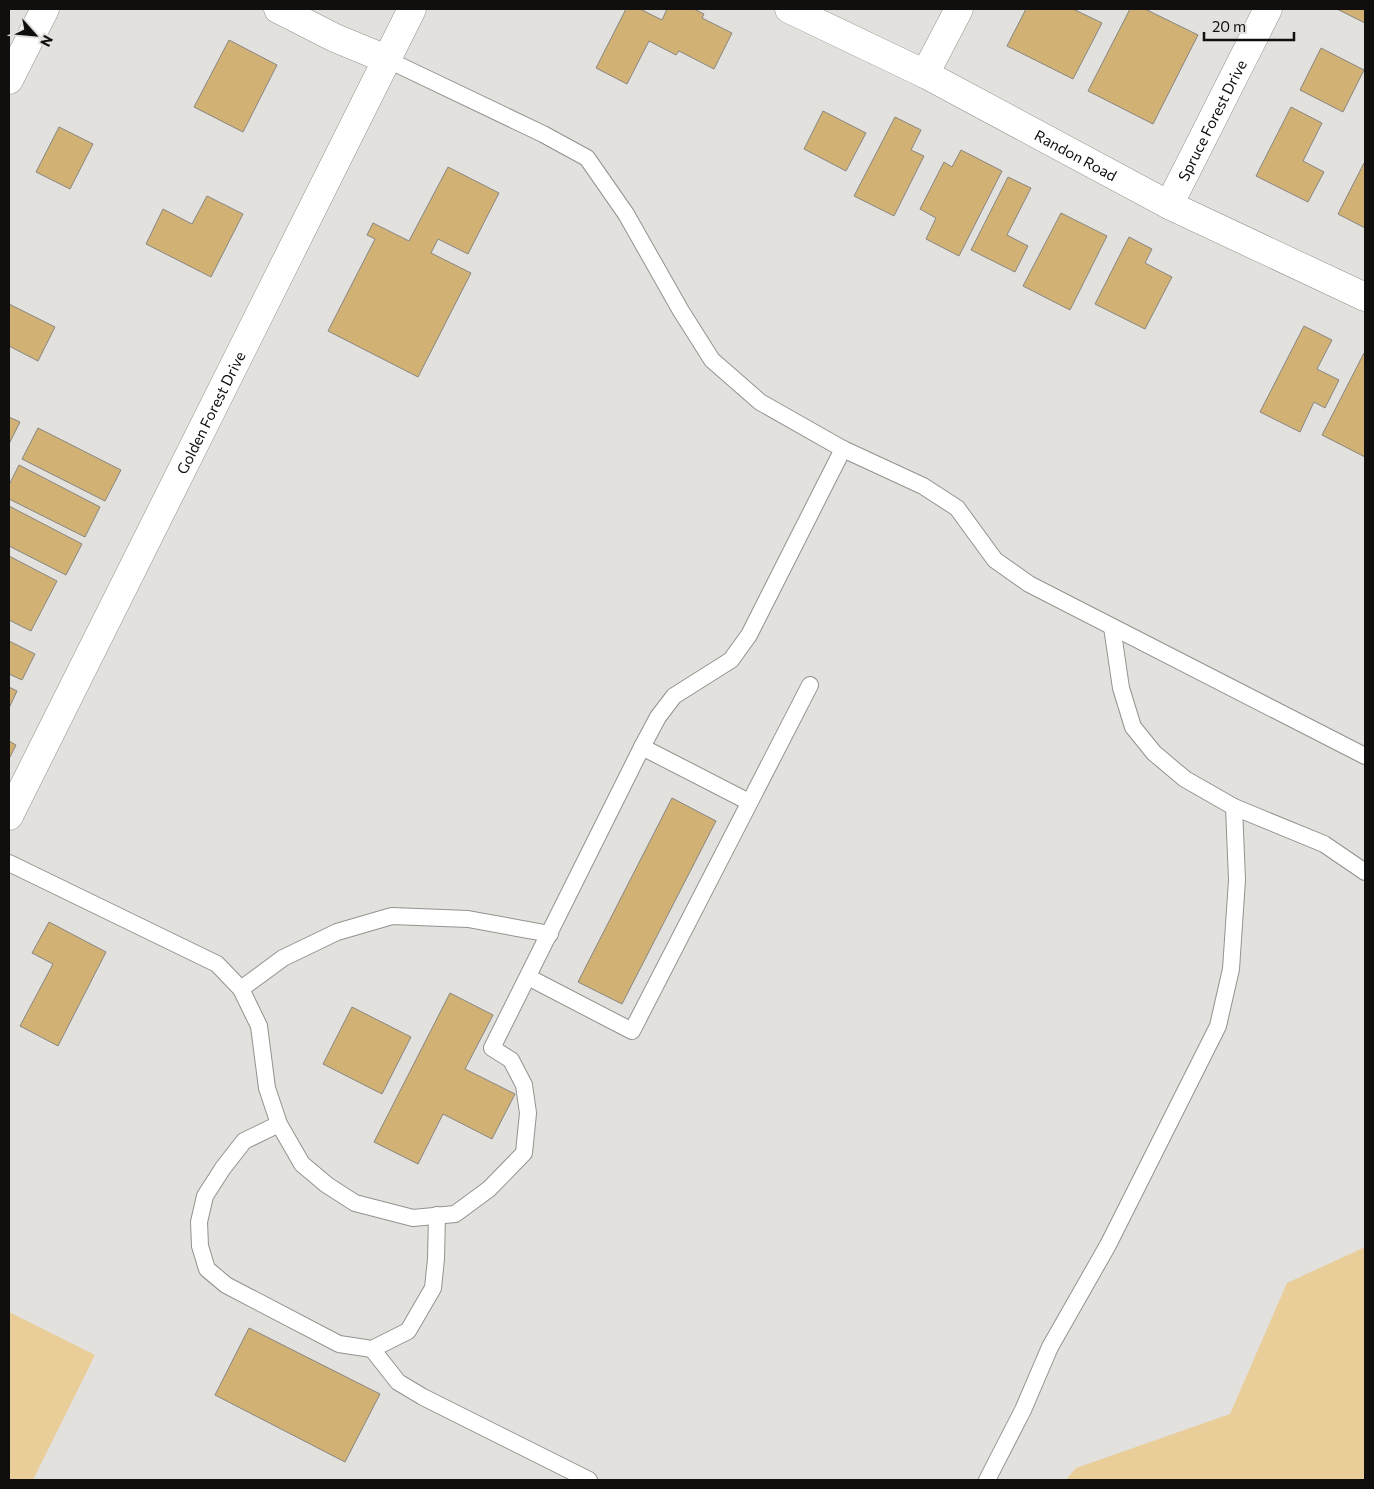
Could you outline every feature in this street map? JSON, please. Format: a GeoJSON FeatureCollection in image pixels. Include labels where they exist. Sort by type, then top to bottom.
{"type":"FeatureCollection","features":[{"type":"Feature","properties":{"kind":"street"},"geometry":{"type":"LineString","coordinates":[[9,80],[44,9]]}},
{"type":"Feature","properties":{"kind":"street"},"geometry":{"type":"LineString","coordinates":[[278,9],[335,38],[386,59]]}},
{"type":"Feature","properties":{"kind":"street","name":"Golden Forest Drive"},"geometry":{"type":"LineString","coordinates":[[9,816],[412,9]]}},
{"type":"Feature","properties":{"kind":"street","name":"Randon Road"},"geometry":{"type":"LineString","coordinates":[[789,9],[924,74],[1169,205],[1365,297]]}},
{"type":"Feature","properties":{"kind":"street"},"geometry":{"type":"LineString","coordinates":[[924,74],[959,9]]}},
{"type":"Feature","properties":{"kind":"street","name":"Spruce Forest Drive"},"geometry":{"type":"LineString","coordinates":[[1169,205],[1268,9]]}},
{"type":"Feature","properties":{"kind":"lane"},"geometry":{"type":"LineString","coordinates":[[386,59],[543,134],[587,158],[626,214],[712,360],[760,402],[844,449],[923,486],[957,508],[995,560],[1029,584],[1365,756]]}},
{"type":"Feature","properties":{"kind":"lane"},"geometry":{"type":"LineString","coordinates":[[9,863],[217,964],[241,989],[259,1026],[267,1088],[279,1124],[302,1164],[327,1185],[355,1203],[413,1218],[454,1214],[489,1189],[524,1153],[528,1113],[524,1085],[511,1060],[492,1048],[642,747],[658,717],[674,696],[731,660],[749,635],[844,449]]}},
{"type":"Feature","properties":{"kind":"lane"},"geometry":{"type":"LineString","coordinates":[[1112,627],[1121,688],[1133,727],[1154,753],[1185,779],[1234,807],[1324,844],[1365,872]]}},
{"type":"Feature","properties":{"kind":"lane"},"geometry":{"type":"LineString","coordinates":[[528,976],[632,1031],[810,684]]}},
{"type":"Feature","properties":{"kind":"lane"},"geometry":{"type":"LineString","coordinates":[[642,747],[749,802]]}},
{"type":"Feature","properties":{"kind":"lane"},"geometry":{"type":"LineString","coordinates":[[987,1480],[1023,1410],[1050,1347],[1108,1245],[1218,1026],[1231,959],[1236,880],[1234,807]]}},
{"type":"Feature","properties":{"kind":"lane"},"geometry":{"type":"LineString","coordinates":[[241,989],[283,958],[337,932],[392,916],[468,919],[550,934]]}},
{"type":"Feature","properties":{"kind":"lane"},"geometry":{"type":"LineString","coordinates":[[279,1124],[244,1141],[223,1168],[205,1196],[199,1222],[200,1246],[207,1268],[226,1285],[339,1344],[372,1350],[408,1331],[433,1288],[437,1215]]}},
{"type":"Feature","properties":{"kind":"lane"},"geometry":{"type":"LineString","coordinates":[[372,1350],[398,1382],[423,1397],[589,1480]]}},
{"type":"Feature","properties":{"kind":"shaded area"},"geometry":{"type":"Polygon","coordinates":[[[1365,1247],[1365,1480],[1066,1480],[1076,1468],[1230,1414],[1287,1283],[1365,1247]]]}},
{"type":"Feature","properties":{"kind":"shaded area"},"geometry":{"type":"Polygon","coordinates":[[[9,1312],[95,1355],[33,1480],[9,1480],[9,1312]]]}},
{"type":"Feature","properties":{"kind":"building"},"geometry":{"type":"Polygon","coordinates":[[[626,9],[640,9],[662,20],[667,9],[694,9],[704,14],[702,18],[732,33],[714,69],[679,51],[676,55],[649,41],[627,84],[596,68],[626,9]]]}},
{"type":"Feature","properties":{"kind":"building"},"geometry":{"type":"Polygon","coordinates":[[[1026,9],[1073,9],[1102,23],[1073,79],[1007,46],[1026,9]]]}},
{"type":"Feature","properties":{"kind":"building"},"geometry":{"type":"Polygon","coordinates":[[[1130,9],[1145,9],[1198,35],[1153,124],[1088,91],[1130,9]]]}},
{"type":"Feature","properties":{"kind":"building"},"geometry":{"type":"Polygon","coordinates":[[[1337,9],[1365,9],[1365,23],[1337,9]]]}},
{"type":"Feature","properties":{"kind":"building"},"geometry":{"type":"Polygon","coordinates":[[[229,40],[277,65],[243,132],[194,107],[229,40]]]}},
{"type":"Feature","properties":{"kind":"building"},"geometry":{"type":"Polygon","coordinates":[[[1321,48],[1364,70],[1343,112],[1300,90],[1321,48]]]}},
{"type":"Feature","properties":{"kind":"building"},"geometry":{"type":"Polygon","coordinates":[[[1291,107],[1322,123],[1303,161],[1324,172],[1308,202],[1256,176],[1291,107]]]}},
{"type":"Feature","properties":{"kind":"building"},"geometry":{"type":"Polygon","coordinates":[[[823,111],[866,133],[846,171],[804,149],[823,111]]]}},
{"type":"Feature","properties":{"kind":"building"},"geometry":{"type":"Polygon","coordinates":[[[895,117],[921,130],[911,150],[924,156],[894,216],[854,196],[895,117]]]}},
{"type":"Feature","properties":{"kind":"building"},"geometry":{"type":"Polygon","coordinates":[[[59,127],[93,144],[70,189],[36,172],[59,127]]]}},
{"type":"Feature","properties":{"kind":"building"},"geometry":{"type":"Polygon","coordinates":[[[961,150],[1002,171],[959,256],[926,239],[936,218],[920,209],[944,162],[952,167],[961,150]]]}},
{"type":"Feature","properties":{"kind":"building"},"geometry":{"type":"Polygon","coordinates":[[[1365,164],[1365,228],[1338,214],[1365,164]]]}},
{"type":"Feature","properties":{"kind":"building"},"geometry":{"type":"Polygon","coordinates":[[[448,167],[499,193],[468,254],[438,239],[431,253],[471,273],[418,377],[328,331],[375,239],[367,235],[373,223],[409,241],[448,167]]]}},
{"type":"Feature","properties":{"kind":"building"},"geometry":{"type":"Polygon","coordinates":[[[1008,177],[1031,188],[1007,235],[1028,246],[1015,272],[971,250],[1008,177]]]}},
{"type":"Feature","properties":{"kind":"building"},"geometry":{"type":"Polygon","coordinates":[[[207,196],[243,214],[211,277],[146,244],[163,209],[192,224],[207,196]]]}},
{"type":"Feature","properties":{"kind":"building"},"geometry":{"type":"Polygon","coordinates":[[[1061,213],[1107,236],[1070,310],[1023,286],[1061,213]]]}},
{"type":"Feature","properties":{"kind":"building"},"geometry":{"type":"Polygon","coordinates":[[[1129,237],[1152,249],[1145,263],[1172,277],[1145,329],[1095,304],[1129,237]]]}},
{"type":"Feature","properties":{"kind":"building"},"geometry":{"type":"Polygon","coordinates":[[[9,304],[55,327],[38,361],[9,346],[9,304]]]}},
{"type":"Feature","properties":{"kind":"building"},"geometry":{"type":"Polygon","coordinates":[[[1304,326],[1332,340],[1317,369],[1339,380],[1325,408],[1314,402],[1300,432],[1260,412],[1304,326]]]}},
{"type":"Feature","properties":{"kind":"building"},"geometry":{"type":"Polygon","coordinates":[[[1365,353],[1365,457],[1322,435],[1365,353]]]}},
{"type":"Feature","properties":{"kind":"building"},"geometry":{"type":"Polygon","coordinates":[[[9,417],[20,422],[9,444],[9,417]]]}},
{"type":"Feature","properties":{"kind":"building"},"geometry":{"type":"Polygon","coordinates":[[[38,428],[121,470],[105,501],[22,459],[38,428]]]}},
{"type":"Feature","properties":{"kind":"building"},"geometry":{"type":"Polygon","coordinates":[[[19,465],[100,507],[85,537],[9,499],[9,485],[19,465]]]}},
{"type":"Feature","properties":{"kind":"building"},"geometry":{"type":"Polygon","coordinates":[[[9,506],[82,544],[66,575],[9,546],[9,506]]]}},
{"type":"Feature","properties":{"kind":"building"},"geometry":{"type":"Polygon","coordinates":[[[9,556],[57,581],[31,631],[9,620],[9,556]]]}},
{"type":"Feature","properties":{"kind":"building"},"geometry":{"type":"Polygon","coordinates":[[[9,641],[35,654],[22,680],[9,674],[9,641]]]}},
{"type":"Feature","properties":{"kind":"building"},"geometry":{"type":"Polygon","coordinates":[[[9,687],[17,691],[9,708],[9,687]]]}},
{"type":"Feature","properties":{"kind":"building"},"geometry":{"type":"Polygon","coordinates":[[[9,741],[16,745],[9,759],[9,741]]]}},
{"type":"Feature","properties":{"kind":"building"},"geometry":{"type":"Polygon","coordinates":[[[672,798],[716,821],[622,1004],[578,982],[672,798]]]}},
{"type":"Feature","properties":{"kind":"building"},"geometry":{"type":"Polygon","coordinates":[[[49,922],[106,952],[58,1046],[20,1026],[53,964],[32,953],[49,922]]]}},
{"type":"Feature","properties":{"kind":"building"},"geometry":{"type":"Polygon","coordinates":[[[450,993],[493,1015],[465,1069],[515,1094],[492,1139],[443,1114],[418,1164],[374,1142],[450,993]]]}},
{"type":"Feature","properties":{"kind":"building"},"geometry":{"type":"Polygon","coordinates":[[[352,1007],[411,1037],[382,1094],[323,1064],[352,1007]]]}},
{"type":"Feature","properties":{"kind":"building"},"geometry":{"type":"Polygon","coordinates":[[[249,1328],[380,1394],[345,1462],[215,1395],[249,1328]]]}}]}
